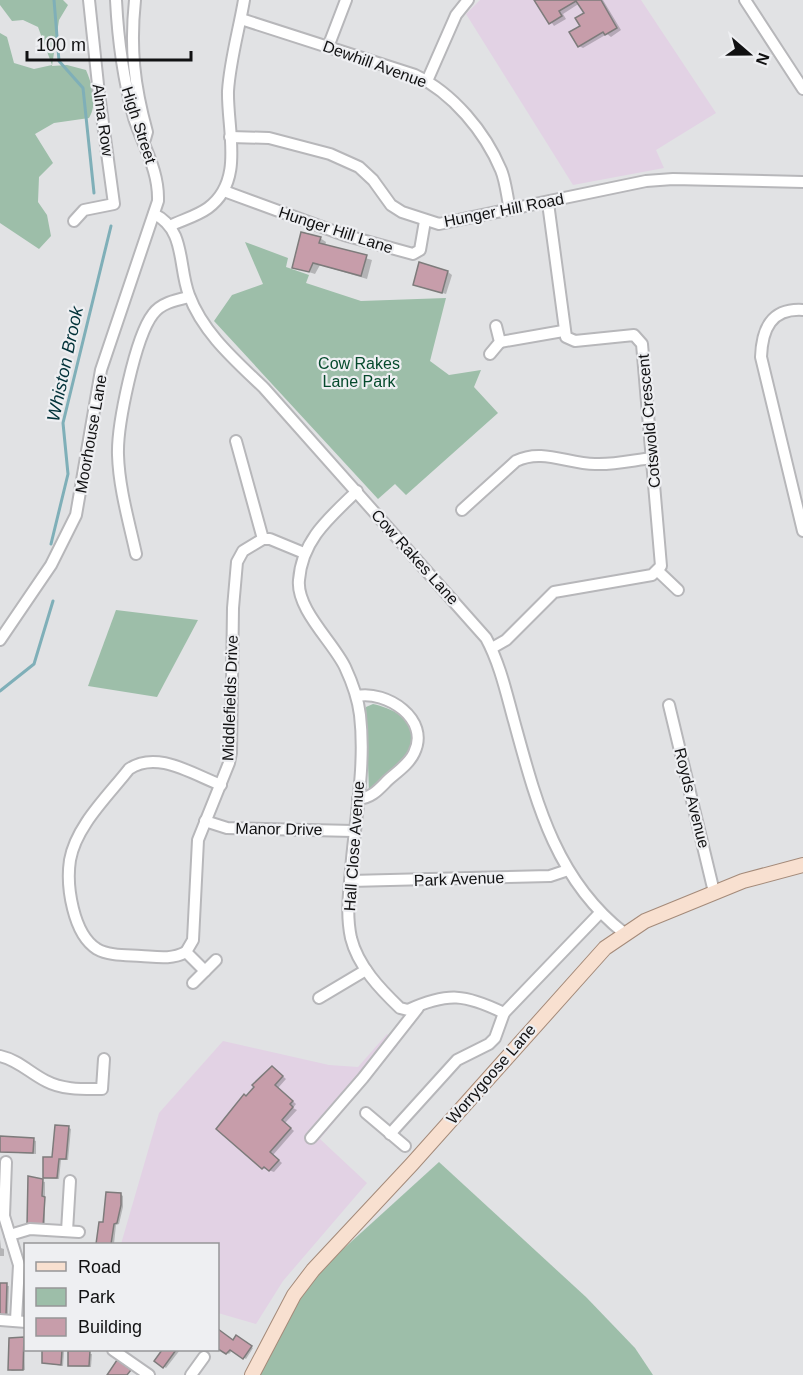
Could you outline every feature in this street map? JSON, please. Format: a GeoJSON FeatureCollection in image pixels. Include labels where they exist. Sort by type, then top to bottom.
{"type":"FeatureCollection","features":[{"type":"Feature","properties":{"kind":"main road","name":"Worrygoose Lane"},"geometry":{"type":"LineString","coordinates":[[252,1375],[288,1304],[313,1270],[412,1164],[583,970],[624,933],[645,921],[714,892],[803,865]]}},
{"type":"Feature","properties":{"kind":"street","name":"Alma Row"},"geometry":{"type":"LineString","coordinates":[[74,221],[84,210],[114,204],[99,94],[90,0]]}},
{"type":"Feature","properties":{"kind":"street","name":"High Street"},"geometry":{"type":"LineString","coordinates":[[116,0],[122,72],[135,122],[145,142],[158,189],[154,214]]}},
{"type":"Feature","properties":{"kind":"street"},"geometry":{"type":"LineString","coordinates":[[135,0],[131,35],[133,67],[147,132],[145,142]]}},
{"type":"Feature","properties":{"kind":"street"},"geometry":{"type":"LineString","coordinates":[[154,214],[170,226],[206,209],[224,191],[231,168],[229,76],[244,0]]}},
{"type":"Feature","properties":{"kind":"street"},"geometry":{"type":"LineString","coordinates":[[328,47],[346,0]]}},
{"type":"Feature","properties":{"kind":"street"},"geometry":{"type":"LineString","coordinates":[[428,81],[456,15],[468,0]]}},
{"type":"Feature","properties":{"kind":"street"},"geometry":{"type":"LineString","coordinates":[[745,0],[803,89]]}},
{"type":"Feature","properties":{"kind":"street","name":"Dewhill Avenue"},"geometry":{"type":"LineString","coordinates":[[241,19],[428,81],[461,110],[486,143],[501,169],[510,210]]}},
{"type":"Feature","properties":{"kind":"street","name":"Hunger Hill Road"},"geometry":{"type":"LineString","coordinates":[[230,137],[269,138],[330,154],[348,162],[373,180],[391,205],[425,221],[439,224],[646,181],[673,178],[803,182]]}},
{"type":"Feature","properties":{"kind":"street","name":"Hunger Hill Lane"},"geometry":{"type":"LineString","coordinates":[[224,191],[344,236],[413,254],[420,250],[425,221]]}},
{"type":"Feature","properties":{"kind":"street"},"geometry":{"type":"LineString","coordinates":[[490,354],[500,342],[563,331],[548,203]]}},
{"type":"Feature","properties":{"kind":"street","name":"Moorhouse Lane"},"geometry":{"type":"LineString","coordinates":[[0,640],[51,565],[76,515],[101,370],[154,214]]}},
{"type":"Feature","properties":{"kind":"street","name":"Cow Rakes Lane"},"geometry":{"type":"LineString","coordinates":[[170,226],[177,239],[189,297],[205,326],[357,491],[478,627],[492,648],[498,661],[537,801],[568,870],[599,914],[624,933]]}},
{"type":"Feature","properties":{"kind":"street"},"geometry":{"type":"LineString","coordinates":[[136,554],[120,476],[119,427],[129,379],[152,315],[168,303],[189,297]]}},
{"type":"Feature","properties":{"kind":"street"},"geometry":{"type":"LineString","coordinates":[[803,310],[780,313],[770,323],[762,337],[761,357],[803,531]]}},
{"type":"Feature","properties":{"kind":"street"},"geometry":{"type":"LineString","coordinates":[[496,326],[500,342]]}},
{"type":"Feature","properties":{"kind":"street","name":"Cotswold Crescent"},"geometry":{"type":"LineString","coordinates":[[563,331],[566,337],[575,341],[626,334],[639,338],[642,344],[661,558],[658,571]]}},
{"type":"Feature","properties":{"kind":"street"},"geometry":{"type":"LineString","coordinates":[[236,441],[263,539],[270,539],[304,553]]}},
{"type":"Feature","properties":{"kind":"street"},"geometry":{"type":"LineString","coordinates":[[462,510],[516,461],[525,457],[545,455],[572,463],[596,464],[652,458]]}},
{"type":"Feature","properties":{"kind":"street","name":"Hall Close Avenue"},"geometry":{"type":"LineString","coordinates":[[357,491],[321,525],[304,553],[298,584],[301,600],[345,666],[357,696],[361,744],[350,881],[348,922],[351,939],[366,970],[400,1008],[408,1010],[441,997],[459,997],[476,1000],[504,1013]]}},
{"type":"Feature","properties":{"kind":"street","name":"Middlefields Drive"},"geometry":{"type":"LineString","coordinates":[[186,952],[193,940],[195,862],[198,840],[221,785],[231,753],[233,608],[237,562],[243,551],[263,539]]}},
{"type":"Feature","properties":{"kind":"street"},"geometry":{"type":"LineString","coordinates":[[492,648],[506,640],[554,592],[652,575],[658,571],[678,590]]}},
{"type":"Feature","properties":{"kind":"street"},"geometry":{"type":"LineString","coordinates":[[357,696],[370,695],[402,708],[414,721],[417,740],[410,759],[374,794],[358,799]]}},
{"type":"Feature","properties":{"kind":"street","name":"Royds Avenue"},"geometry":{"type":"LineString","coordinates":[[669,705],[714,892]]}},
{"type":"Feature","properties":{"kind":"street"},"geometry":{"type":"LineString","coordinates":[[205,971],[186,952],[171,958],[111,953],[98,950],[87,942],[80,928],[70,893],[70,860],[82,830],[129,769],[136,764],[160,761],[221,785]]}},
{"type":"Feature","properties":{"kind":"street","name":"Manor Drive"},"geometry":{"type":"LineString","coordinates":[[205,821],[227,828],[354,831]]}},
{"type":"Feature","properties":{"kind":"street","name":"Park Avenue"},"geometry":{"type":"LineString","coordinates":[[350,881],[550,876],[568,870]]}},
{"type":"Feature","properties":{"kind":"street"},"geometry":{"type":"LineString","coordinates":[[390,1134],[457,1060],[489,1044],[495,1038],[504,1013],[599,914]]}},
{"type":"Feature","properties":{"kind":"street"},"geometry":{"type":"LineString","coordinates":[[194,982],[216,960]]}},
{"type":"Feature","properties":{"kind":"street"},"geometry":{"type":"LineString","coordinates":[[319,998],[366,970]]}},
{"type":"Feature","properties":{"kind":"street"},"geometry":{"type":"LineString","coordinates":[[311,1138],[363,1078],[420,1005]]}},
{"type":"Feature","properties":{"kind":"street"},"geometry":{"type":"LineString","coordinates":[[0,1056],[23,1065],[58,1087],[102,1089],[104,1059]]}},
{"type":"Feature","properties":{"kind":"street"},"geometry":{"type":"LineString","coordinates":[[366,1113],[405,1146]]}},
{"type":"Feature","properties":{"kind":"street"},"geometry":{"type":"LineString","coordinates":[[0,1320],[21,1321],[19,1265],[4,1215],[6,1162]]}},
{"type":"Feature","properties":{"kind":"street"},"geometry":{"type":"LineString","coordinates":[[67,1231],[70,1181]]}},
{"type":"Feature","properties":{"kind":"street"},"geometry":{"type":"LineString","coordinates":[[10,1235],[30,1229],[79,1232]]}},
{"type":"Feature","properties":{"kind":"street"},"geometry":{"type":"LineString","coordinates":[[114,1351],[149,1375]]}},
{"type":"Feature","properties":{"kind":"street"},"geometry":{"type":"LineString","coordinates":[[192,1375],[204,1357]]}},
{"type":"Feature","properties":{"kind":"shaded area"},"geometry":{"type":"Polygon","coordinates":[[[480,0],[641,0],[716,113],[656,150],[664,168],[573,185],[466,14],[480,0]]]}},
{"type":"Feature","properties":{"kind":"shaded area"},"geometry":{"type":"Polygon","coordinates":[[[387,1034],[398,1045],[320,1139],[367,1183],[283,1281],[256,1324],[219,1313],[219,1243],[121,1243],[159,1113],[223,1041],[329,1065],[358,1067],[387,1034]]]}},
{"type":"Feature","properties":{"kind":"green space"},"geometry":{"type":"Polygon","coordinates":[[[0,0],[63,0],[68,5],[59,20],[52,66],[67,65],[86,70],[93,94],[93,107],[89,118],[54,123],[35,134],[53,163],[39,177],[38,202],[47,215],[51,236],[39,249],[0,223],[0,33],[7,37],[14,63],[34,69],[52,65],[38,27],[23,20],[12,21],[0,5],[0,0]]]}},
{"type":"Feature","properties":{"kind":"green space","name":"Cow Rakes Lane Park"},"geometry":{"type":"Polygon","coordinates":[[[245,242],[288,258],[286,267],[309,275],[306,283],[361,301],[446,298],[430,361],[449,375],[481,370],[474,387],[498,413],[406,495],[395,484],[378,499],[214,321],[232,295],[263,284],[245,242]]]}},
{"type":"Feature","properties":{"kind":"green space"},"geometry":{"type":"Polygon","coordinates":[[[116,610],[198,620],[157,697],[88,686],[116,610]]]}},
{"type":"Feature","properties":{"kind":"green space"},"geometry":{"type":"Polygon","coordinates":[[[373,704],[391,710],[406,720],[412,727],[414,736],[413,745],[403,760],[369,792],[366,707],[373,704]]]}},
{"type":"Feature","properties":{"kind":"green space"},"geometry":{"type":"Polygon","coordinates":[[[439,1162],[586,1297],[635,1348],[653,1375],[258,1375],[295,1304],[319,1271],[439,1162]]]}},
{"type":"Feature","properties":{"kind":"building"},"geometry":{"type":"Polygon","coordinates":[[[534,0],[601,0],[617,28],[605,35],[603,32],[578,47],[569,32],[580,26],[575,18],[584,13],[576,1],[559,11],[562,16],[549,24],[534,0]]]}},
{"type":"Feature","properties":{"kind":"building"},"geometry":{"type":"Polygon","coordinates":[[[301,232],[321,237],[319,243],[367,255],[361,276],[313,263],[309,272],[292,268],[301,232]]]}},
{"type":"Feature","properties":{"kind":"building"},"geometry":{"type":"Polygon","coordinates":[[[419,262],[448,271],[442,293],[413,285],[419,262]]]}},
{"type":"Feature","properties":{"kind":"building"},"geometry":{"type":"Polygon","coordinates":[[[272,1066],[283,1076],[275,1085],[293,1101],[290,1104],[293,1107],[282,1120],[291,1128],[270,1152],[279,1160],[269,1171],[264,1167],[262,1169],[216,1129],[244,1094],[246,1096],[254,1087],[252,1085],[272,1066]]]}},
{"type":"Feature","properties":{"kind":"building"},"geometry":{"type":"Polygon","coordinates":[[[55,1125],[69,1126],[66,1159],[59,1159],[57,1178],[43,1178],[43,1157],[52,1157],[55,1125]]]}},
{"type":"Feature","properties":{"kind":"building"},"geometry":{"type":"Polygon","coordinates":[[[0,1136],[34,1138],[33,1153],[0,1152],[0,1136]]]}},
{"type":"Feature","properties":{"kind":"building"},"geometry":{"type":"Polygon","coordinates":[[[28,1176],[43,1179],[42,1196],[45,1197],[43,1227],[27,1226],[28,1176]]]}},
{"type":"Feature","properties":{"kind":"building"},"geometry":{"type":"Polygon","coordinates":[[[106,1192],[121,1193],[121,1205],[117,1223],[114,1224],[111,1243],[96,1243],[99,1222],[103,1222],[106,1192]]]}},
{"type":"Feature","properties":{"kind":"building"},"geometry":{"type":"Polygon","coordinates":[[[0,1283],[7,1283],[6,1315],[0,1315],[0,1283]]]}},
{"type":"Feature","properties":{"kind":"building"},"geometry":{"type":"Polygon","coordinates":[[[219,1330],[233,1340],[236,1335],[252,1346],[243,1359],[230,1350],[226,1354],[219,1350],[219,1330]]]}},
{"type":"Feature","properties":{"kind":"building"},"geometry":{"type":"Polygon","coordinates":[[[24,1337],[23,1370],[8,1370],[9,1338],[24,1337]]]}},
{"type":"Feature","properties":{"kind":"building"},"geometry":{"type":"Polygon","coordinates":[[[42,1351],[62,1351],[61,1365],[42,1363],[42,1351]]]}},
{"type":"Feature","properties":{"kind":"building"},"geometry":{"type":"Polygon","coordinates":[[[68,1351],[90,1351],[89,1366],[68,1366],[68,1351]]]}},
{"type":"Feature","properties":{"kind":"building"},"geometry":{"type":"Polygon","coordinates":[[[161,1351],[175,1351],[163,1368],[154,1361],[161,1351]]]}},
{"type":"Feature","properties":{"kind":"building"},"geometry":{"type":"Polygon","coordinates":[[[117,1360],[131,1370],[127,1375],[107,1375],[117,1360]]]}},
{"type":"Feature","properties":{"kind":"waterway","name":"Whiston Brook"},"geometry":{"type":"LineString","coordinates":[[54,0],[59,61],[83,88],[94,193]]}},
{"type":"Feature","properties":{"kind":"waterway","name":"Whiston Brook"},"geometry":{"type":"LineString","coordinates":[[51,544],[68,474],[63,423],[111,226]]}},
{"type":"Feature","properties":{"kind":"waterway","name":"Whiston Brook"},"geometry":{"type":"LineString","coordinates":[[0,691],[34,664],[53,601]]}}]}
